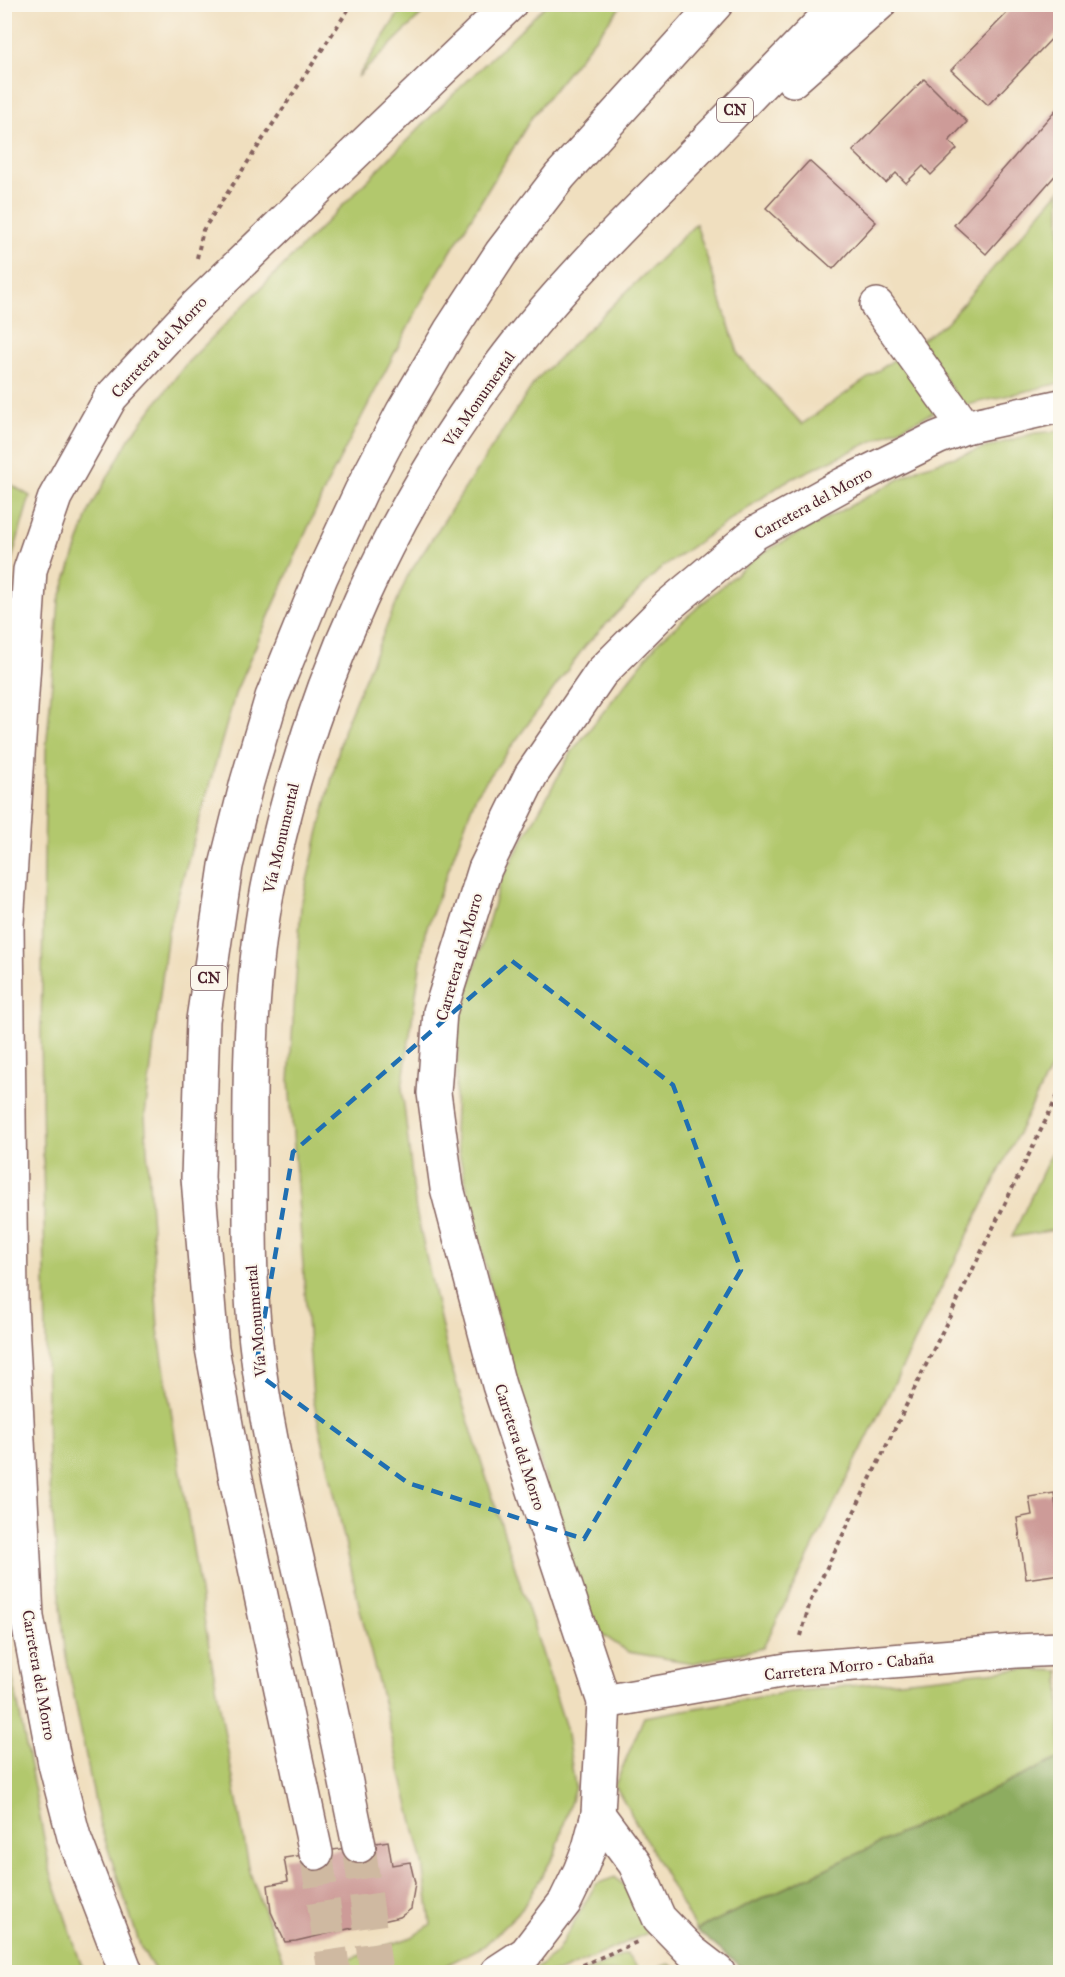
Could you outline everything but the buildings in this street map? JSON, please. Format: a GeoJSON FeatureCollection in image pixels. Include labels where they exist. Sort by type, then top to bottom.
{"type":"FeatureCollection","features":[{"type":"Feature","properties":{"kind":"main road","name":"Carretera del Morro"},"geometry":{"type":"LineString","coordinates":[[126,1972],[74,1837],[55,1764],[27,1617],[10,1303],[7,924],[30,570],[55,497],[111,396],[196,306],[510,4]]}},
{"type":"Feature","properties":{"kind":"main road"},"geometry":{"type":"LineString","coordinates":[[560,176],[631,70],[686,4]]}},
{"type":"Feature","properties":{"kind":"main road","name":"CN"},"geometry":{"type":"LineString","coordinates":[[316,1852],[235,1474],[212,1348],[198,1178],[203,1020],[226,866],[247,782],[272,698],[312,598],[361,490],[403,411],[450,331],[501,253],[560,176],[716,4]]}},
{"type":"Feature","properties":{"kind":"main road","name":"Vía Monumental"},"geometry":{"type":"LineString","coordinates":[[359,1846],[304,1588],[278,1480],[256,1346],[251,1279],[251,1049],[261,938],[270,875],[309,730],[333,662],[366,587],[403,516],[468,410],[508,354],[565,287],[839,4]]}},
{"type":"Feature","properties":{"kind":"main road"},"geometry":{"type":"LineString","coordinates":[[632,216],[770,100],[879,4]]}},
{"type":"Feature","properties":{"kind":"main road"},"geometry":{"type":"LineString","coordinates":[[877,305],[965,427]]}},
{"type":"Feature","properties":{"kind":"main road","name":"Carretera del Morro"},"geometry":{"type":"LineString","coordinates":[[497,1972],[525,1953],[565,1902],[589,1848],[598,1814],[604,1702],[500,1385],[447,1188],[434,1093],[440,1012],[485,869],[531,775],[601,673],[669,605],[755,533],[844,484],[965,427],[1060,406]]}},
{"type":"Feature","properties":{"kind":"main road","name":"Carretera Morro - Cabaña"},"geometry":{"type":"LineString","coordinates":[[604,1702],[792,1669],[1060,1649]]}},
{"type":"Feature","properties":{"kind":"main road"},"geometry":{"type":"LineString","coordinates":[[598,1814],[635,1864],[658,1918],[692,1952],[718,1972]]}},
{"type":"Feature","properties":{"kind":"path"},"geometry":{"type":"LineString","coordinates":[[196,306],[195,270],[203,230],[352,4]]}},
{"type":"Feature","properties":{"kind":"path"},"geometry":{"type":"LineString","coordinates":[[792,1669],[810,1602],[1060,1091]]}},
{"type":"Feature","properties":{"kind":"path"},"geometry":{"type":"LineString","coordinates":[[566,1972],[668,1928]]}},
{"type":"Feature","properties":{"kind":"highlighted area"},"geometry":{"type":"Polygon","coordinates":[[[512,961],[673,1085],[741,1270],[584,1539],[408,1483],[255,1372],[293,1152],[512,961]]]}},
{"type":"Feature","properties":{"kind":"green space"},"geometry":{"type":"Polygon","coordinates":[[[404,5],[431,5],[357,78],[404,5]]]}},
{"type":"Feature","properties":{"kind":"green space"},"geometry":{"type":"Polygon","coordinates":[[[546,5],[622,5],[532,117],[427,291],[329,480],[236,691],[168,931],[145,1115],[158,1329],[205,1624],[250,1873],[283,1961],[301,1972],[156,1972],[141,1948],[99,1822],[65,1651],[48,1464],[41,1032],[46,750],[59,601],[90,509],[129,439],[186,364],[438,109],[546,5]]]}},
{"type":"Feature","properties":{"kind":"green space"},"geometry":{"type":"Polygon","coordinates":[[[1060,190],[1060,383],[963,406],[920,341],[947,322],[1060,190]]]}},
{"type":"Feature","properties":{"kind":"green space"},"geometry":{"type":"Polygon","coordinates":[[[696,224],[739,356],[802,424],[902,354],[937,411],[785,482],[661,568],[585,646],[476,795],[425,933],[402,1088],[416,1211],[450,1363],[566,1728],[575,1787],[555,1854],[522,1909],[484,1946],[433,1972],[312,1972],[412,1937],[431,1924],[423,1863],[360,1609],[313,1398],[289,1081],[301,905],[344,728],[407,577],[536,380],[696,224]]]}},
{"type":"Feature","properties":{"kind":"green space"},"geometry":{"type":"Polygon","coordinates":[[[1060,431],[1060,1049],[763,1648],[693,1663],[628,1652],[599,1632],[581,1601],[497,1315],[454,1132],[459,1022],[500,882],[571,753],[659,641],[757,556],[922,467],[1035,433],[1060,431]]]}},
{"type":"Feature","properties":{"kind":"green space"},"geometry":{"type":"Polygon","coordinates":[[[5,481],[30,496],[5,583],[5,481]]]}},
{"type":"Feature","properties":{"kind":"green space"},"geometry":{"type":"Polygon","coordinates":[[[1060,1135],[1060,1229],[1012,1237],[1060,1135]]]}},
{"type":"Feature","properties":{"kind":"green space"},"geometry":{"type":"Polygon","coordinates":[[[5,1618],[13,1679],[51,1874],[81,1964],[86,1972],[5,1972],[5,1618]]]}},
{"type":"Feature","properties":{"kind":"green space"},"geometry":{"type":"Polygon","coordinates":[[[1019,1669],[1060,1671],[1060,1758],[696,1930],[615,1785],[644,1717],[789,1692],[1019,1669]]]}},
{"type":"Feature","properties":{"kind":"green space"},"geometry":{"type":"Polygon","coordinates":[[[1060,1758],[1060,1972],[747,1972],[696,1930],[1060,1758]]]}},
{"type":"Feature","properties":{"kind":"green space"},"geometry":{"type":"Polygon","coordinates":[[[615,1877],[627,1889],[650,1932],[560,1972],[532,1972],[556,1953],[596,1884],[615,1877]]]}},
{"type":"Feature","properties":{"kind":"green space"},"geometry":{"type":"Polygon","coordinates":[[[626,1954],[641,1972],[584,1972],[626,1954]]]}},
{"type":"Feature","properties":{"kind":"green space"},"geometry":{"type":"Polygon","coordinates":[[[669,1964],[682,1972],[642,1972],[669,1964]]]}},
{"type":"Feature","properties":{"kind":"tunnel"},"geometry":{"type":"LineString","coordinates":[[359,1846],[376,1972]]}},
{"type":"Feature","properties":{"kind":"tunnel"},"geometry":{"type":"LineString","coordinates":[[316,1853],[334,1972]]}}]}
